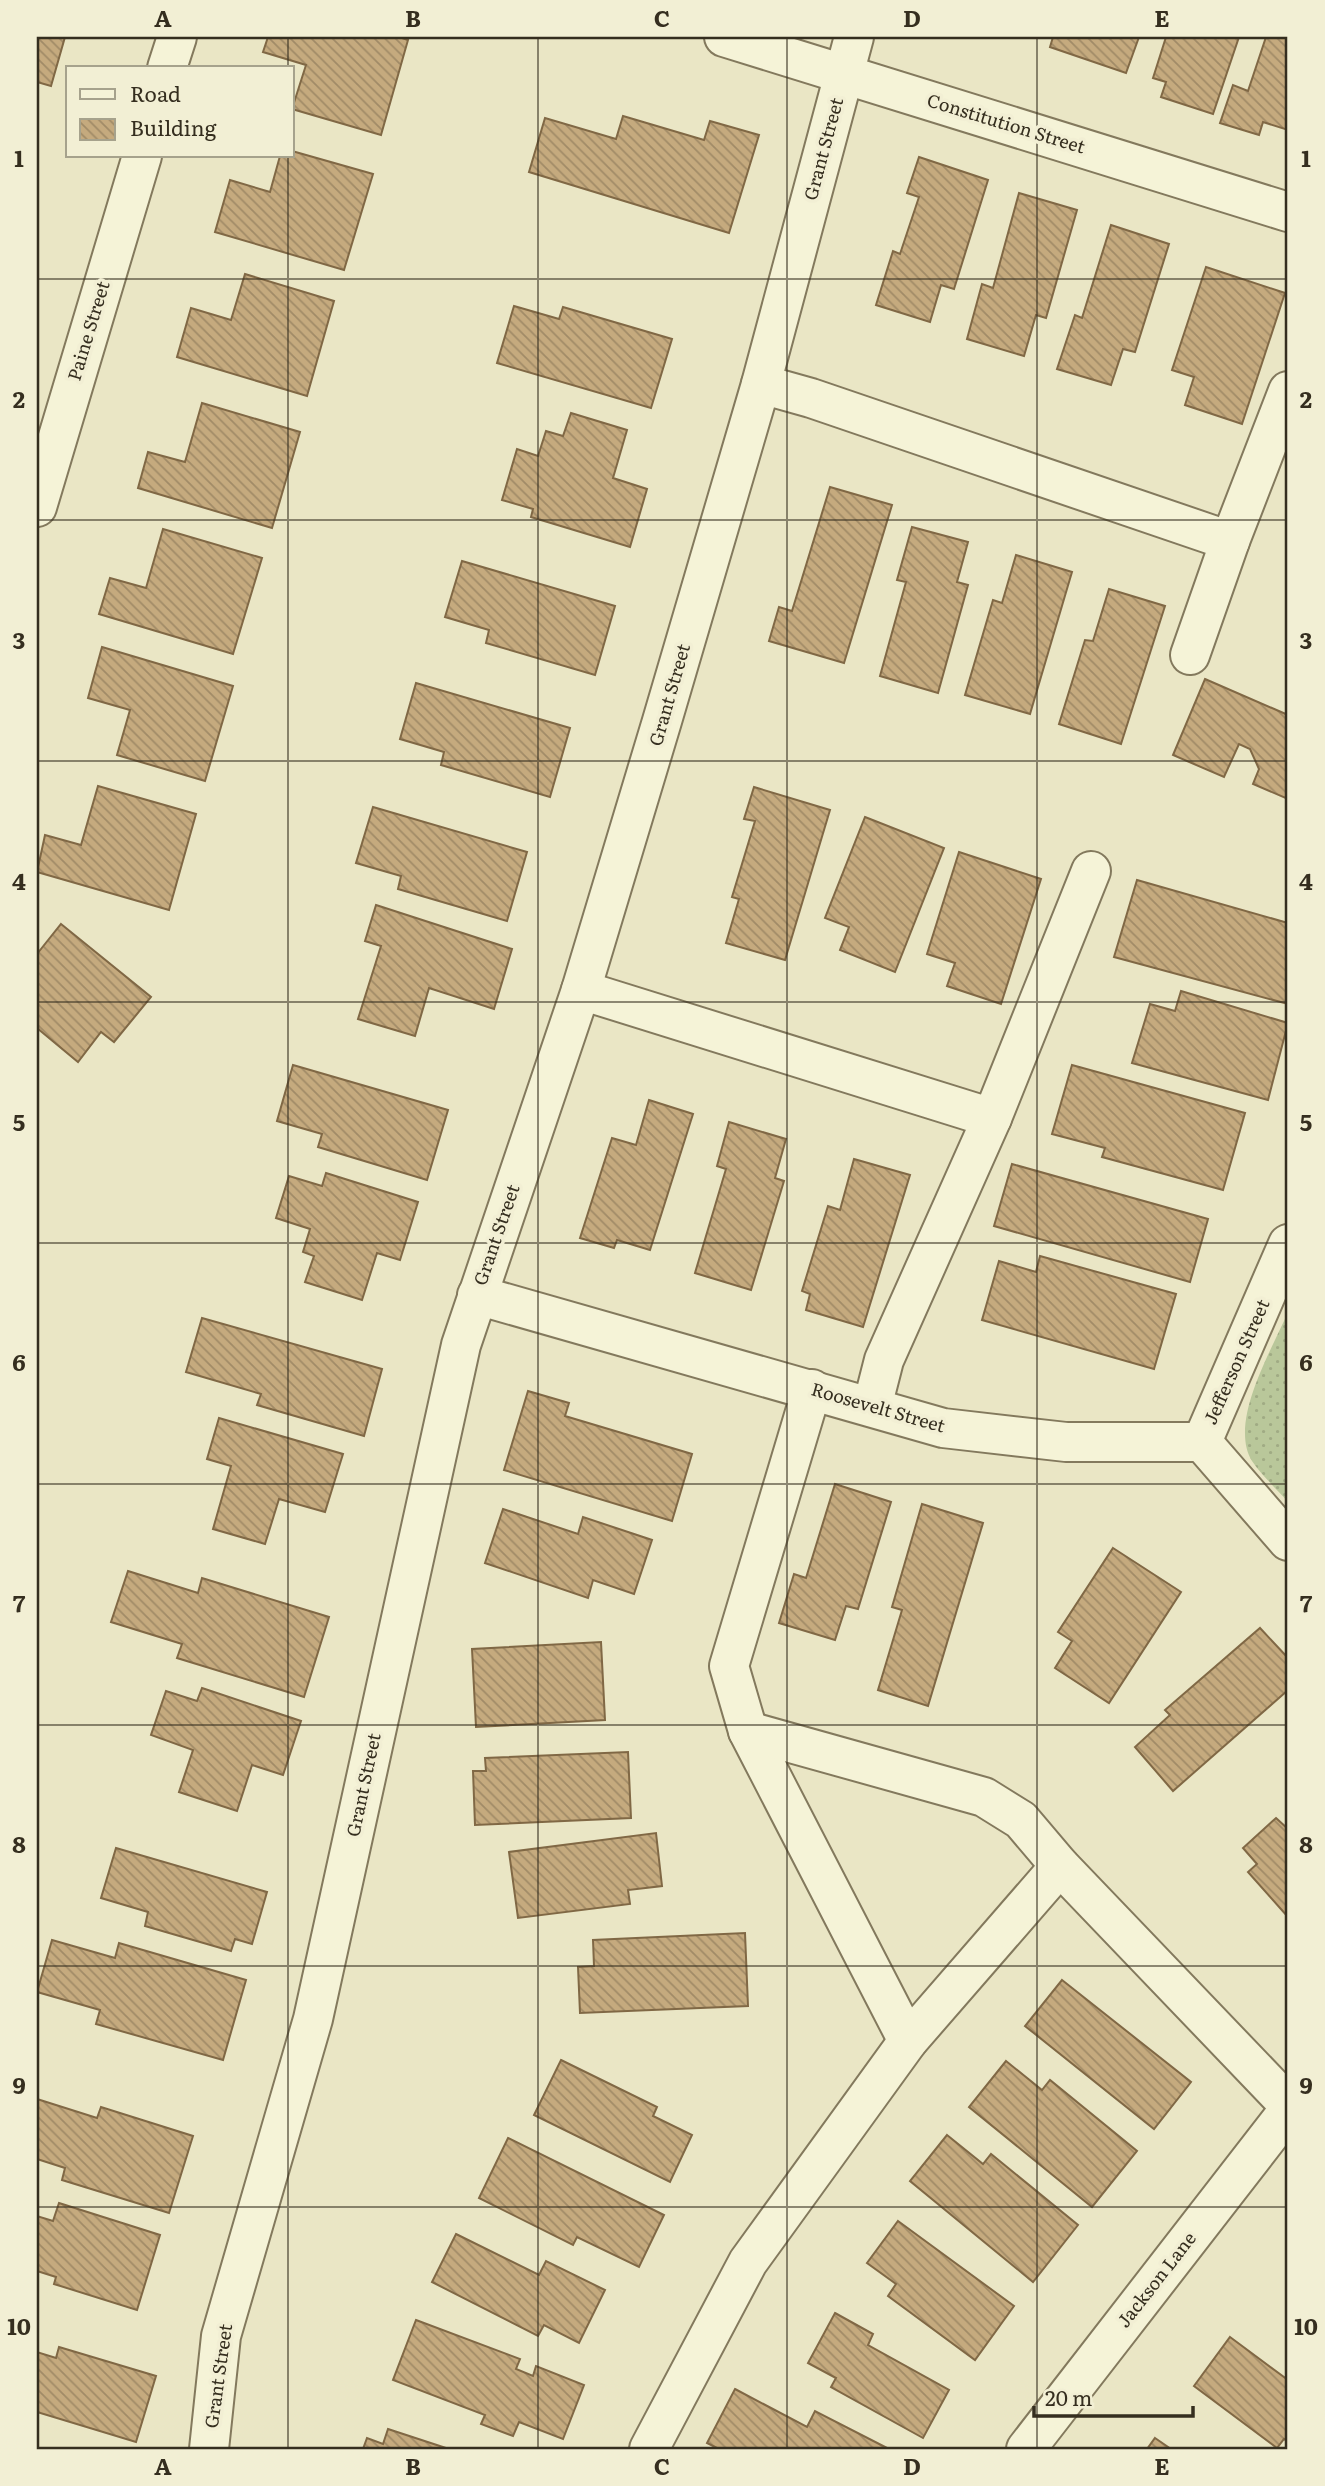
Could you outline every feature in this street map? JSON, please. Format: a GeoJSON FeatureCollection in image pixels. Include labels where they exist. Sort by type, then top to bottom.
{"type":"FeatureCollection","features":[{"type":"Feature","properties":{"kind":"street"},"geometry":{"type":"LineString","coordinates":[[168,66],[177,37]]}},
{"type":"Feature","properties":{"kind":"street","name":"Constitution Street"},"geometry":{"type":"LineString","coordinates":[[724,37],[1288,212]]}},
{"type":"Feature","properties":{"kind":"street","name":"Grant Street"},"geometry":{"type":"LineString","coordinates":[[209,2449],[221,2336],[313,2020],[461,1345],[581,990],[761,384],[854,37]]}},
{"type":"Feature","properties":{"kind":"street","name":"Paine Street"},"geometry":{"type":"LineString","coordinates":[[37,507],[141,158]]}},
{"type":"Feature","properties":{"kind":"street"},"geometry":{"type":"LineString","coordinates":[[761,384],[811,398],[1230,541]]}},
{"type":"Feature","properties":{"kind":"street"},"geometry":{"type":"LineString","coordinates":[[1190,655],[1230,541],[1288,391]]}},
{"type":"Feature","properties":{"kind":"street"},"geometry":{"type":"LineString","coordinates":[[872,1407],[884,1360],[992,1118],[1091,872]]}},
{"type":"Feature","properties":{"kind":"street"},"geometry":{"type":"LineString","coordinates":[[581,990],[992,1118]]}},
{"type":"Feature","properties":{"kind":"street","name":"Jefferson Street"},"geometry":{"type":"LineString","coordinates":[[1202,1442],[1288,1244]]}},
{"type":"Feature","properties":{"kind":"street","name":"Roosevelt Street"},"geometry":{"type":"LineString","coordinates":[[477,1295],[943,1428],[1066,1442],[1202,1442]]}},
{"type":"Feature","properties":{"kind":"street"},"geometry":{"type":"LineString","coordinates":[[812,1389],[729,1666],[748,1731],[908,2041]]}},
{"type":"Feature","properties":{"kind":"street"},"geometry":{"type":"LineString","coordinates":[[1202,1442],[1288,1541]]}},
{"type":"Feature","properties":{"kind":"street"},"geometry":{"type":"LineString","coordinates":[[748,1731],[984,1797],[1021,1820],[1060,1866],[1288,2104]]}},
{"type":"Feature","properties":{"kind":"street"},"geometry":{"type":"LineString","coordinates":[[649,2449],[748,2262],[908,2041],[1060,1866]]}},
{"type":"Feature","properties":{"kind":"street","name":"Jackson Lane"},"geometry":{"type":"LineString","coordinates":[[1026,2449],[1288,2111]]}},
{"type":"Feature","properties":{"kind":"green space"},"geometry":{"type":"Polygon","coordinates":[[[1288,1312],[1288,1502],[1252,1461],[1246,1445],[1245,1427],[1255,1386],[1288,1312]]]}},
{"type":"Feature","properties":{"kind":"building"},"geometry":{"type":"Polygon","coordinates":[[[37,37],[65,37],[51,86],[37,82],[37,37]]]}},
{"type":"Feature","properties":{"kind":"building"},"geometry":{"type":"Polygon","coordinates":[[[268,37],[399,37],[408,40],[381,135],[294,110],[306,65],[263,52],[268,37]]]}},
{"type":"Feature","properties":{"kind":"building"},"geometry":{"type":"Polygon","coordinates":[[[1053,37],[1139,37],[1126,73],[1050,47],[1053,37]]]}},
{"type":"Feature","properties":{"kind":"building"},"geometry":{"type":"Polygon","coordinates":[[[1166,37],[1239,37],[1213,114],[1161,97],[1166,82],[1153,78],[1166,37]]]}},
{"type":"Feature","properties":{"kind":"building"},"geometry":{"type":"Polygon","coordinates":[[[1266,37],[1288,37],[1288,130],[1263,122],[1259,135],[1220,123],[1233,85],[1248,91],[1266,37]]]}},
{"type":"Feature","properties":{"kind":"building"},"geometry":{"type":"Polygon","coordinates":[[[623,116],[704,140],[710,121],[759,135],[729,233],[529,172],[545,118],[616,139],[623,116]]]}},
{"type":"Feature","properties":{"kind":"building"},"geometry":{"type":"Polygon","coordinates":[[[294,152],[373,174],[344,270],[215,232],[230,180],[270,192],[279,158],[294,158],[294,152]]]}},
{"type":"Feature","properties":{"kind":"building"},"geometry":{"type":"Polygon","coordinates":[[[919,157],[988,180],[954,289],[941,285],[930,322],[876,305],[893,251],[900,254],[919,197],[907,193],[919,157]]]}},
{"type":"Feature","properties":{"kind":"building"},"geometry":{"type":"Polygon","coordinates":[[[1019,193],[1077,210],[1046,318],[1036,315],[1024,356],[967,339],[982,284],[993,288],[1019,193]]]}},
{"type":"Feature","properties":{"kind":"building"},"geometry":{"type":"Polygon","coordinates":[[[1111,225],[1169,244],[1135,352],[1123,349],[1111,385],[1057,369],[1075,315],[1082,318],[1111,225]]]}},
{"type":"Feature","properties":{"kind":"building"},"geometry":{"type":"Polygon","coordinates":[[[1206,267],[1285,293],[1242,424],[1185,405],[1194,377],[1172,370],[1206,267]]]}},
{"type":"Feature","properties":{"kind":"building"},"geometry":{"type":"Polygon","coordinates":[[[245,274],[334,301],[307,396],[177,357],[191,308],[231,320],[245,274]]]}},
{"type":"Feature","properties":{"kind":"building"},"geometry":{"type":"Polygon","coordinates":[[[514,306],[559,319],[563,307],[672,339],[651,408],[497,363],[514,306]]]}},
{"type":"Feature","properties":{"kind":"building"},"geometry":{"type":"Polygon","coordinates":[[[202,403],[300,432],[272,528],[138,488],[148,452],[185,462],[202,403]]]}},
{"type":"Feature","properties":{"kind":"building"},"geometry":{"type":"Polygon","coordinates":[[[571,413],[627,430],[613,478],[647,489],[630,547],[531,517],[533,509],[502,500],[517,449],[538,456],[546,431],[563,436],[571,413]]]}},
{"type":"Feature","properties":{"kind":"building"},"geometry":{"type":"Polygon","coordinates":[[[830,487],[892,505],[844,663],[769,641],[779,607],[792,611],[830,487]]]}},
{"type":"Feature","properties":{"kind":"building"},"geometry":{"type":"Polygon","coordinates":[[[912,527],[968,542],[957,582],[968,585],[938,693],[880,676],[906,582],[897,580],[912,527]]]}},
{"type":"Feature","properties":{"kind":"building"},"geometry":{"type":"Polygon","coordinates":[[[163,529],[262,558],[233,654],[99,614],[110,578],[146,588],[163,529]]]}},
{"type":"Feature","properties":{"kind":"building"},"geometry":{"type":"Polygon","coordinates":[[[1016,555],[1072,572],[1030,714],[965,695],[993,600],[1002,603],[1016,555]]]}},
{"type":"Feature","properties":{"kind":"building"},"geometry":{"type":"Polygon","coordinates":[[[462,561],[615,606],[595,675],[486,643],[489,630],[445,617],[462,561]]]}},
{"type":"Feature","properties":{"kind":"building"},"geometry":{"type":"Polygon","coordinates":[[[1109,589],[1165,606],[1121,744],[1059,724],[1085,640],[1093,641],[1109,589]]]}},
{"type":"Feature","properties":{"kind":"building"},"geometry":{"type":"Polygon","coordinates":[[[102,647],[233,686],[205,781],[117,755],[130,710],[88,698],[102,647]]]}},
{"type":"Feature","properties":{"kind":"building"},"geometry":{"type":"Polygon","coordinates":[[[1205,679],[1288,715],[1288,799],[1253,784],[1259,769],[1250,749],[1239,744],[1224,777],[1173,755],[1205,679]]]}},
{"type":"Feature","properties":{"kind":"building"},"geometry":{"type":"Polygon","coordinates":[[[416,683],[570,728],[550,797],[441,765],[444,752],[400,739],[416,683]]]}},
{"type":"Feature","properties":{"kind":"building"},"geometry":{"type":"Polygon","coordinates":[[[98,786],[196,814],[169,910],[37,872],[45,835],[81,845],[98,786]]]}},
{"type":"Feature","properties":{"kind":"building"},"geometry":{"type":"Polygon","coordinates":[[[754,787],[830,810],[785,960],[726,943],[739,899],[732,897],[755,821],[744,819],[754,787]]]}},
{"type":"Feature","properties":{"kind":"building"},"geometry":{"type":"Polygon","coordinates":[[[373,807],[527,852],[507,921],[398,889],[401,876],[356,863],[373,807]]]}},
{"type":"Feature","properties":{"kind":"building"},"geometry":{"type":"Polygon","coordinates":[[[865,817],[944,848],[895,972],[840,950],[849,927],[825,918],[865,817]]]}},
{"type":"Feature","properties":{"kind":"building"},"geometry":{"type":"Polygon","coordinates":[[[959,852],[1041,879],[1001,1004],[947,986],[955,963],[927,954],[959,852]]]}},
{"type":"Feature","properties":{"kind":"building"},"geometry":{"type":"Polygon","coordinates":[[[1137,880],[1288,923],[1288,1004],[1114,957],[1137,880]]]}},
{"type":"Feature","properties":{"kind":"building"},"geometry":{"type":"Polygon","coordinates":[[[376,905],[512,949],[494,1009],[429,988],[415,1036],[358,1019],[381,946],[365,941],[376,905]]]}},
{"type":"Feature","properties":{"kind":"building"},"geometry":{"type":"Polygon","coordinates":[[[61,924],[151,997],[114,1042],[101,1032],[78,1062],[37,1028],[37,954],[61,924]]]}},
{"type":"Feature","properties":{"kind":"building"},"geometry":{"type":"Polygon","coordinates":[[[1181,991],[1288,1023],[1268,1100],[1132,1063],[1150,1004],[1175,1011],[1181,991]]]}},
{"type":"Feature","properties":{"kind":"building"},"geometry":{"type":"Polygon","coordinates":[[[293,1065],[448,1110],[427,1180],[318,1147],[322,1134],[277,1121],[293,1065]]]}},
{"type":"Feature","properties":{"kind":"building"},"geometry":{"type":"Polygon","coordinates":[[[1072,1065],[1245,1113],[1223,1190],[1102,1157],[1105,1148],[1052,1134],[1072,1065]]]}},
{"type":"Feature","properties":{"kind":"building"},"geometry":{"type":"Polygon","coordinates":[[[649,1100],[693,1114],[650,1250],[617,1240],[614,1248],[580,1238],[612,1138],[636,1145],[649,1100]]]}},
{"type":"Feature","properties":{"kind":"building"},"geometry":{"type":"Polygon","coordinates":[[[729,1122],[786,1139],[775,1178],[784,1181],[751,1290],[695,1273],[726,1169],[717,1166],[729,1122]]]}},
{"type":"Feature","properties":{"kind":"building"},"geometry":{"type":"Polygon","coordinates":[[[854,1159],[910,1175],[863,1327],[806,1310],[810,1294],[802,1291],[828,1206],[840,1210],[854,1159]]]}},
{"type":"Feature","properties":{"kind":"building"},"geometry":{"type":"Polygon","coordinates":[[[1012,1164],[1208,1219],[1190,1282],[994,1226],[1012,1164]]]}},
{"type":"Feature","properties":{"kind":"building"},"geometry":{"type":"Polygon","coordinates":[[[326,1173],[418,1202],[400,1260],[377,1253],[362,1300],[305,1282],[314,1256],[303,1252],[310,1229],[276,1218],[289,1176],[322,1186],[326,1173]]]}},
{"type":"Feature","properties":{"kind":"building"},"geometry":{"type":"Polygon","coordinates":[[[1040,1256],[1176,1294],[1154,1369],[982,1320],[999,1261],[1036,1272],[1040,1256]]]}},
{"type":"Feature","properties":{"kind":"building"},"geometry":{"type":"Polygon","coordinates":[[[202,1318],[382,1369],[364,1436],[257,1405],[261,1394],[186,1372],[202,1318]]]}},
{"type":"Feature","properties":{"kind":"building"},"geometry":{"type":"Polygon","coordinates":[[[528,1391],[569,1403],[565,1416],[692,1454],[672,1521],[504,1470],[528,1391]]]}},
{"type":"Feature","properties":{"kind":"building"},"geometry":{"type":"Polygon","coordinates":[[[219,1418],[343,1454],[325,1512],[279,1499],[265,1544],[213,1529],[231,1466],[207,1459],[219,1418]]]}},
{"type":"Feature","properties":{"kind":"building"},"geometry":{"type":"Polygon","coordinates":[[[835,1484],[891,1502],[858,1609],[846,1606],[835,1640],[779,1623],[794,1574],[806,1578],[835,1484]]]}},
{"type":"Feature","properties":{"kind":"building"},"geometry":{"type":"Polygon","coordinates":[[[922,1504],[983,1523],[928,1706],[878,1690],[902,1610],[892,1607],[922,1504]]]}},
{"type":"Feature","properties":{"kind":"building"},"geometry":{"type":"Polygon","coordinates":[[[503,1509],[578,1534],[583,1517],[652,1540],[634,1594],[593,1580],[588,1598],[485,1563],[503,1509]]]}},
{"type":"Feature","properties":{"kind":"building"},"geometry":{"type":"Polygon","coordinates":[[[1113,1548],[1181,1592],[1109,1703],[1055,1668],[1072,1641],[1058,1632],[1113,1548]]]}},
{"type":"Feature","properties":{"kind":"building"},"geometry":{"type":"Polygon","coordinates":[[[128,1571],[198,1593],[202,1578],[329,1617],[304,1697],[177,1658],[182,1644],[111,1622],[128,1571]]]}},
{"type":"Feature","properties":{"kind":"building"},"geometry":{"type":"Polygon","coordinates":[[[1260,1628],[1288,1658],[1288,1690],[1173,1791],[1135,1747],[1170,1715],[1165,1710],[1260,1628]]]}},
{"type":"Feature","properties":{"kind":"building"},"geometry":{"type":"Polygon","coordinates":[[[601,1642],[605,1720],[476,1727],[472,1649],[601,1642]]]}},
{"type":"Feature","properties":{"kind":"building"},"geometry":{"type":"Polygon","coordinates":[[[202,1688],[301,1721],[283,1775],[252,1765],[237,1811],[179,1792],[193,1750],[151,1735],[166,1691],[197,1701],[202,1688]]]}},
{"type":"Feature","properties":{"kind":"building"},"geometry":{"type":"Polygon","coordinates":[[[628,1752],[631,1818],[475,1825],[473,1771],[486,1771],[485,1758],[628,1752]]]}},
{"type":"Feature","properties":{"kind":"building"},"geometry":{"type":"Polygon","coordinates":[[[1276,1818],[1288,1829],[1288,1917],[1248,1872],[1257,1864],[1243,1848],[1276,1818]]]}},
{"type":"Feature","properties":{"kind":"building"},"geometry":{"type":"Polygon","coordinates":[[[656,1833],[662,1886],[628,1890],[630,1904],[518,1918],[509,1852],[656,1833]]]}},
{"type":"Feature","properties":{"kind":"building"},"geometry":{"type":"Polygon","coordinates":[[[116,1848],[267,1892],[252,1944],[235,1939],[231,1951],[145,1926],[148,1912],[101,1898],[116,1848]]]}},
{"type":"Feature","properties":{"kind":"building"},"geometry":{"type":"Polygon","coordinates":[[[745,1933],[748,2006],[580,2013],[578,1967],[594,1966],[593,1940],[745,1933]]]}},
{"type":"Feature","properties":{"kind":"building"},"geometry":{"type":"Polygon","coordinates":[[[52,1940],[115,1958],[119,1943],[246,1980],[223,2060],[96,2024],[100,2010],[37,1992],[52,1940]]]}},
{"type":"Feature","properties":{"kind":"building"},"geometry":{"type":"Polygon","coordinates":[[[1062,1980],[1191,2082],[1154,2129],[1025,2026],[1062,1980]]]}},
{"type":"Feature","properties":{"kind":"building"},"geometry":{"type":"Polygon","coordinates":[[[561,2060],[657,2107],[653,2116],[692,2135],[670,2182],[534,2115],[561,2060]]]}},
{"type":"Feature","properties":{"kind":"building"},"geometry":{"type":"Polygon","coordinates":[[[1006,2061],[1042,2090],[1050,2080],[1137,2151],[1092,2207],[969,2107],[1006,2061]]]}},
{"type":"Feature","properties":{"kind":"building"},"geometry":{"type":"Polygon","coordinates":[[[37,2099],[97,2118],[101,2107],[193,2136],[169,2213],[62,2180],[65,2168],[37,2159],[37,2099]]]}},
{"type":"Feature","properties":{"kind":"building"},"geometry":{"type":"Polygon","coordinates":[[[947,2135],[983,2164],[991,2154],[1078,2225],[1033,2282],[910,2181],[947,2135]]]}},
{"type":"Feature","properties":{"kind":"building"},"geometry":{"type":"Polygon","coordinates":[[[508,2138],[664,2215],[639,2267],[577,2237],[573,2245],[479,2198],[508,2138]]]}},
{"type":"Feature","properties":{"kind":"building"},"geometry":{"type":"Polygon","coordinates":[[[59,2203],[160,2235],[137,2310],[54,2284],[56,2277],[37,2271],[37,2216],[53,2221],[59,2203]]]}},
{"type":"Feature","properties":{"kind":"building"},"geometry":{"type":"Polygon","coordinates":[[[898,2221],[1014,2306],[975,2360],[888,2296],[896,2284],[867,2263],[898,2221]]]}},
{"type":"Feature","properties":{"kind":"building"},"geometry":{"type":"Polygon","coordinates":[[[456,2234],[539,2275],[546,2261],[605,2290],[579,2343],[544,2325],[538,2336],[432,2282],[456,2234]]]}},
{"type":"Feature","properties":{"kind":"building"},"geometry":{"type":"Polygon","coordinates":[[[835,2313],[873,2334],[868,2345],[949,2390],[923,2438],[831,2387],[836,2378],[808,2363],[835,2313]]]}},
{"type":"Feature","properties":{"kind":"building"},"geometry":{"type":"Polygon","coordinates":[[[416,2320],[520,2359],[516,2369],[533,2376],[536,2366],[584,2385],[563,2439],[519,2422],[513,2436],[481,2424],[485,2415],[393,2380],[416,2320]]]}},
{"type":"Feature","properties":{"kind":"building"},"geometry":{"type":"Polygon","coordinates":[[[1230,2337],[1288,2380],[1288,2442],[1284,2439],[1277,2448],[1194,2386],[1230,2337]]]}},
{"type":"Feature","properties":{"kind":"building"},"geometry":{"type":"Polygon","coordinates":[[[59,2347],[156,2376],[136,2442],[37,2412],[37,2352],[56,2358],[59,2347]]]}},
{"type":"Feature","properties":{"kind":"building"},"geometry":{"type":"Polygon","coordinates":[[[735,2389],[807,2427],[815,2411],[889,2449],[719,2449],[707,2443],[735,2389]]]}},
{"type":"Feature","properties":{"kind":"building"},"geometry":{"type":"Polygon","coordinates":[[[388,2429],[449,2449],[363,2449],[367,2438],[383,2444],[388,2429]]]}},
{"type":"Feature","properties":{"kind":"building"},"geometry":{"type":"Polygon","coordinates":[[[1155,2438],[1171,2449],[1147,2449],[1155,2438]]]}}]}
